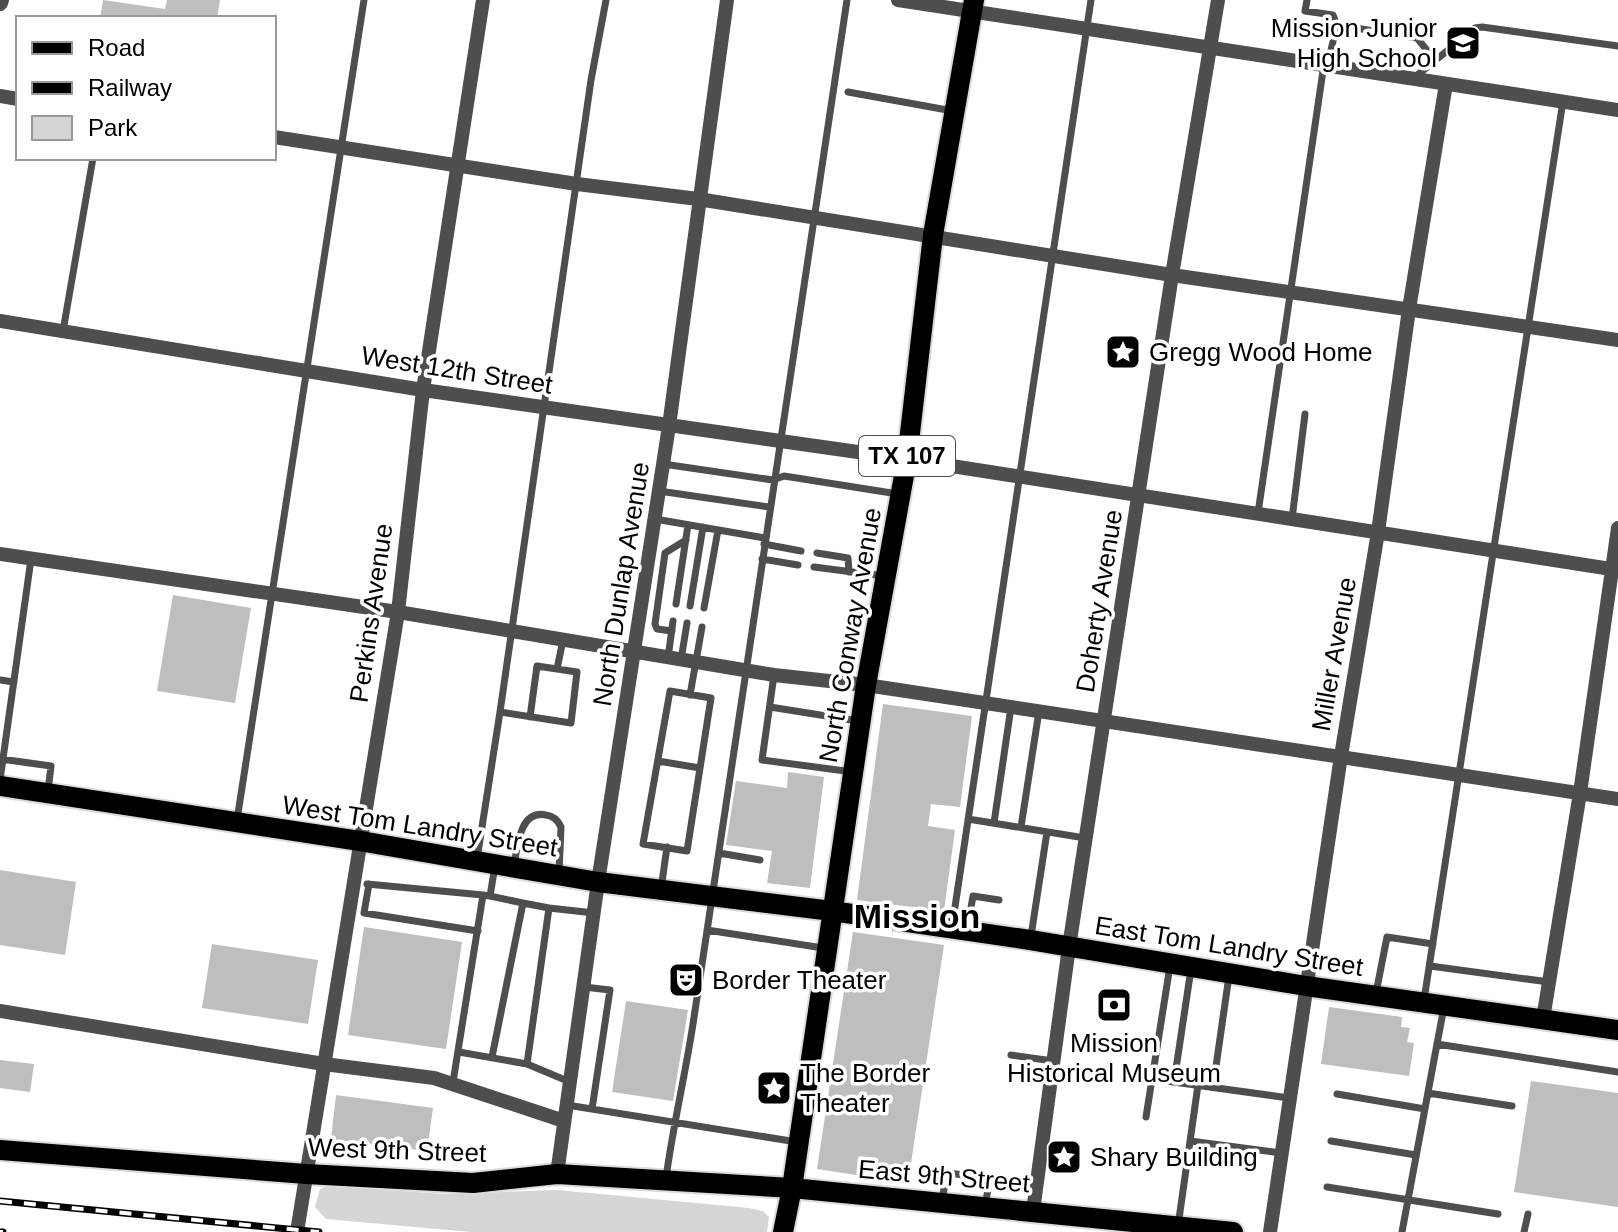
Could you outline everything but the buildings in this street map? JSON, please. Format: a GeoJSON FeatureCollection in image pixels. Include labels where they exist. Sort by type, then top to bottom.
{"type":"FeatureCollection","features":[{"type":"Feature","properties":{"kind":"main road","name":"North Conway Avenue"},"geometry":{"type":"LineString","coordinates":[[783,1232],[866,685],[907,459],[933,235],[974,6]]}},
{"type":"Feature","properties":{"kind":"main road","name":"West Tom Landry Street"},"geometry":{"type":"LineString","coordinates":[[0,786],[360,841],[598,882],[832,911]]}},
{"type":"Feature","properties":{"kind":"main road","name":"East Tom Landry Street"},"geometry":{"type":"LineString","coordinates":[[832,911],[1306,986],[1618,1030]]}},
{"type":"Feature","properties":{"kind":"main road","name":"West 9th Street"},"geometry":{"type":"LineString","coordinates":[[0,1150],[306,1174],[473,1183],[557,1174],[792,1188]]}},
{"type":"Feature","properties":{"kind":"main road","name":"East 9th Street"},"geometry":{"type":"LineString","coordinates":[[792,1188],[1233,1232]]}},
{"type":"Feature","properties":{"kind":"street","name":"Perkins Avenue"},"geometry":{"type":"LineString","coordinates":[[297,1232],[398,612],[423,390],[483,0]]}},
{"type":"Feature","properties":{"kind":"street","name":"North Dunlap Avenue"},"geometry":{"type":"LineString","coordinates":[[557,1174],[598,882],[669,426],[727,0]]}},
{"type":"Feature","properties":{"kind":"street"},"geometry":{"type":"LineString","coordinates":[[898,0],[974,6],[1087,28],[1618,110]]}},
{"type":"Feature","properties":{"kind":"street","name":"Doherty Avenue"},"geometry":{"type":"LineString","coordinates":[[1033,1211],[1069,947],[1172,275],[1218,0]]}},
{"type":"Feature","properties":{"kind":"street","name":"Miller Avenue"},"geometry":{"type":"LineString","coordinates":[[1270,1232],[1341,756],[1378,532],[1409,309],[1446,84]]}},
{"type":"Feature","properties":{"kind":"street"},"geometry":{"type":"LineString","coordinates":[[276,137],[1618,340]]}},
{"type":"Feature","properties":{"kind":"street","name":"West 12th Street"},"geometry":{"type":"LineString","coordinates":[[0,321],[423,390],[907,459],[1615,570]]}},
{"type":"Feature","properties":{"kind":"street"},"geometry":{"type":"LineString","coordinates":[[1543,1019],[1615,570],[1618,528]]}},
{"type":"Feature","properties":{"kind":"street"},"geometry":{"type":"LineString","coordinates":[[0,554],[398,612],[774,675],[866,685],[1618,799]]}},
{"type":"Feature","properties":{"kind":"street"},"geometry":{"type":"LineString","coordinates":[[0,1011],[453,1082],[564,1121]]}},
{"type":"Feature","properties":{"kind":"lane"},"geometry":{"type":"LineString","coordinates":[[236,822],[364,0]]}},
{"type":"Feature","properties":{"kind":"lane"},"geometry":{"type":"LineString","coordinates":[[453,1082],[478,931],[495,864],[500,712],[510,631],[591,80],[606,0]]}},
{"type":"Feature","properties":{"kind":"lane"},"geometry":{"type":"LineString","coordinates":[[666,1180],[719,853],[847,0]]}},
{"type":"Feature","properties":{"kind":"lane"},"geometry":{"type":"LineString","coordinates":[[960,931],[968,819],[984,703],[1091,0]]}},
{"type":"Feature","properties":{"kind":"lane"},"geometry":{"type":"LineString","coordinates":[[1258,514],[1324,64],[1330,54],[1337,25],[1333,15],[1305,11],[1307,0]]}},
{"type":"Feature","properties":{"kind":"lane"},"geometry":{"type":"LineString","coordinates":[[1337,25],[1417,38],[1435,60]]}},
{"type":"Feature","properties":{"kind":"lane"},"geometry":{"type":"LineString","coordinates":[[1412,78],[1475,28],[1618,46]]}},
{"type":"Feature","properties":{"kind":"lane"},"geometry":{"type":"LineString","coordinates":[[848,92],[955,111]]}},
{"type":"Feature","properties":{"kind":"lane"},"geometry":{"type":"LineString","coordinates":[[1402,1232],[1437,1044],[1430,966],[1433,944],[1563,101]]}},
{"type":"Feature","properties":{"kind":"lane"},"geometry":{"type":"LineString","coordinates":[[63,331],[93,160]]}},
{"type":"Feature","properties":{"kind":"lane"},"geometry":{"type":"LineString","coordinates":[[1292,519],[1305,414]]}},
{"type":"Feature","properties":{"kind":"lane"},"geometry":{"type":"LineString","coordinates":[[663,464],[773,480],[784,476],[901,494]]}},
{"type":"Feature","properties":{"kind":"lane"},"geometry":{"type":"LineString","coordinates":[[659,491],[769,507]]}},
{"type":"Feature","properties":{"kind":"lane"},"geometry":{"type":"LineString","coordinates":[[655,519],[718,530],[801,551]]}},
{"type":"Feature","properties":{"kind":"lane"},"geometry":{"type":"LineString","coordinates":[[676,604],[688,525]]}},
{"type":"Feature","properties":{"kind":"lane"},"geometry":{"type":"LineString","coordinates":[[690,606],[703,527]]}},
{"type":"Feature","properties":{"kind":"lane"},"geometry":{"type":"LineString","coordinates":[[704,608],[718,530]]}},
{"type":"Feature","properties":{"kind":"lane"},"geometry":{"type":"LineString","coordinates":[[672,631],[657,629],[655,624],[665,553],[686,540]]}},
{"type":"Feature","properties":{"kind":"lane"},"geometry":{"type":"LineString","coordinates":[[817,553],[848,558],[849,572]]}},
{"type":"Feature","properties":{"kind":"lane"},"geometry":{"type":"LineString","coordinates":[[0,780],[31,559]]}},
{"type":"Feature","properties":{"kind":"lane"},"geometry":{"type":"LineString","coordinates":[[762,559],[798,565]]}},
{"type":"Feature","properties":{"kind":"lane"},"geometry":{"type":"LineString","coordinates":[[814,567],[886,577]]}},
{"type":"Feature","properties":{"kind":"lane"},"geometry":{"type":"LineString","coordinates":[[673,621],[672,631],[690,695]]}},
{"type":"Feature","properties":{"kind":"lane"},"geometry":{"type":"LineString","coordinates":[[682,660],[687,623]]}},
{"type":"Feature","properties":{"kind":"lane"},"geometry":{"type":"LineString","coordinates":[[682,660],[702,627]]}},
{"type":"Feature","properties":{"kind":"lane"},"geometry":{"type":"LineString","coordinates":[[557,669],[563,640]]}},
{"type":"Feature","properties":{"kind":"lane"},"geometry":{"type":"LineString","coordinates":[[500,712],[530,717],[571,723],[577,672],[537,666],[530,717]]}},
{"type":"Feature","properties":{"kind":"lane"},"geometry":{"type":"LineString","coordinates":[[774,675],[762,760],[853,772]]}},
{"type":"Feature","properties":{"kind":"lane"},"geometry":{"type":"LineString","coordinates":[[0,680],[14,682]]}},
{"type":"Feature","properties":{"kind":"lane"},"geometry":{"type":"LineString","coordinates":[[670,691],[690,695],[711,698],[687,851],[643,844],[670,691]]}},
{"type":"Feature","properties":{"kind":"lane"},"geometry":{"type":"LineString","coordinates":[[770,707],[861,721]]}},
{"type":"Feature","properties":{"kind":"lane"},"geometry":{"type":"LineString","coordinates":[[994,823],[1011,707]]}},
{"type":"Feature","properties":{"kind":"lane"},"geometry":{"type":"LineString","coordinates":[[1021,827],[1039,711]]}},
{"type":"Feature","properties":{"kind":"lane"},"geometry":{"type":"LineString","coordinates":[[1,759],[51,766],[47,793]]}},
{"type":"Feature","properties":{"kind":"lane"},"geometry":{"type":"LineString","coordinates":[[658,761],[700,768]]}},
{"type":"Feature","properties":{"kind":"lane"},"geometry":{"type":"LineString","coordinates":[[495,864],[524,824],[534,816],[546,815],[558,821],[561,827],[559,875]]}},
{"type":"Feature","properties":{"kind":"lane"},"geometry":{"type":"LineString","coordinates":[[968,819],[1088,838]]}},
{"type":"Feature","properties":{"kind":"lane"},"geometry":{"type":"LineString","coordinates":[[1030,940],[1047,832]]}},
{"type":"Feature","properties":{"kind":"lane"},"geometry":{"type":"LineString","coordinates":[[660,891],[667,847]]}},
{"type":"Feature","properties":{"kind":"lane"},"geometry":{"type":"LineString","coordinates":[[719,853],[760,860]]}},
{"type":"Feature","properties":{"kind":"lane"},"geometry":{"type":"LineString","coordinates":[[353,882],[487,896],[594,913]]}},
{"type":"Feature","properties":{"kind":"lane"},"geometry":{"type":"LineString","coordinates":[[369,884],[364,913],[478,931]]}},
{"type":"Feature","properties":{"kind":"lane"},"geometry":{"type":"LineString","coordinates":[[960,931],[973,896],[999,900]]}},
{"type":"Feature","properties":{"kind":"lane"},"geometry":{"type":"LineString","coordinates":[[492,1057],[523,903]]}},
{"type":"Feature","properties":{"kind":"lane"},"geometry":{"type":"LineString","coordinates":[[527,1064],[549,908]]}},
{"type":"Feature","properties":{"kind":"lane"},"geometry":{"type":"LineString","coordinates":[[707,930],[826,949]]}},
{"type":"Feature","properties":{"kind":"lane"},"geometry":{"type":"LineString","coordinates":[[1376,995],[1387,937],[1433,944]]}},
{"type":"Feature","properties":{"kind":"lane"},"geometry":{"type":"LineString","coordinates":[[1146,1117],[1170,964]]}},
{"type":"Feature","properties":{"kind":"lane"},"geometry":{"type":"LineString","coordinates":[[1430,966],[1549,982]]}},
{"type":"Feature","properties":{"kind":"lane"},"geometry":{"type":"LineString","coordinates":[[1174,1082],[1191,967]]}},
{"type":"Feature","properties":{"kind":"lane"},"geometry":{"type":"LineString","coordinates":[[1213,1087],[1230,974]]}},
{"type":"Feature","properties":{"kind":"lane"},"geometry":{"type":"LineString","coordinates":[[584,987],[610,990],[592,1109]]}},
{"type":"Feature","properties":{"kind":"lane"},"geometry":{"type":"LineString","coordinates":[[1437,1044],[1618,1072]]}},
{"type":"Feature","properties":{"kind":"lane"},"geometry":{"type":"LineString","coordinates":[[459,1052],[527,1064],[570,1082]]}},
{"type":"Feature","properties":{"kind":"lane"},"geometry":{"type":"LineString","coordinates":[[1011,1055],[1055,1061]]}},
{"type":"Feature","properties":{"kind":"lane"},"geometry":{"type":"LineString","coordinates":[[1152,1079],[1289,1098]]}},
{"type":"Feature","properties":{"kind":"lane"},"geometry":{"type":"LineString","coordinates":[[1177,1226],[1198,1085]]}},
{"type":"Feature","properties":{"kind":"lane"},"geometry":{"type":"LineString","coordinates":[[1428,1093],[1512,1106]]}},
{"type":"Feature","properties":{"kind":"lane"},"geometry":{"type":"LineString","coordinates":[[1337,1094],[1425,1109]]}},
{"type":"Feature","properties":{"kind":"lane"},"geometry":{"type":"LineString","coordinates":[[567,1105],[799,1142]]}},
{"type":"Feature","properties":{"kind":"lane"},"geometry":{"type":"LineString","coordinates":[[1190,1141],[1281,1153]]}},
{"type":"Feature","properties":{"kind":"lane"},"geometry":{"type":"LineString","coordinates":[[1331,1141],[1416,1155]]}},
{"type":"Feature","properties":{"kind":"lane"},"geometry":{"type":"LineString","coordinates":[[942,1202],[947,1173],[990,1178],[985,1206]]}},
{"type":"Feature","properties":{"kind":"lane"},"geometry":{"type":"LineString","coordinates":[[1327,1187],[1498,1214]]}},
{"type":"Feature","properties":{"kind":"lane"},"geometry":{"type":"LineString","coordinates":[[1524,1232],[1528,1214]]}},
{"type":"Feature","properties":{"kind":"green space"},"geometry":{"type":"Polygon","coordinates":[[[328,1186],[445,1194],[558,1190],[749,1208],[763,1211],[769,1217],[767,1232],[471,1232],[326,1219],[315,1207],[320,1189],[328,1186]]]}},
{"type":"Feature","properties":{"kind":"railway"},"geometry":{"type":"LineString","coordinates":[[0,1201],[319,1232]]}},
{"type":"Feature","properties":{"kind":"place","name":"Mission Junior High School"},"geometry":{"type":"Point","coordinates":[1463,43]}},
{"type":"Feature","properties":{"kind":"place","name":"Gregg Wood Home"},"geometry":{"type":"Point","coordinates":[1123,352]}},
{"type":"Feature","properties":{"kind":"place","name":"Border Theater"},"geometry":{"type":"Point","coordinates":[686,980]}},
{"type":"Feature","properties":{"kind":"place","name":"Mission Historical Museum"},"geometry":{"type":"Point","coordinates":[1114,1005]}},
{"type":"Feature","properties":{"kind":"place","name":"The Border Theater"},"geometry":{"type":"Point","coordinates":[774,1088]}},
{"type":"Feature","properties":{"kind":"place","name":"Shary Building"},"geometry":{"type":"Point","coordinates":[1064,1157]}},
{"type":"Feature","properties":{"kind":"district","name":"Mission"},"geometry":{"type":"Point","coordinates":[917,916]}}]}
